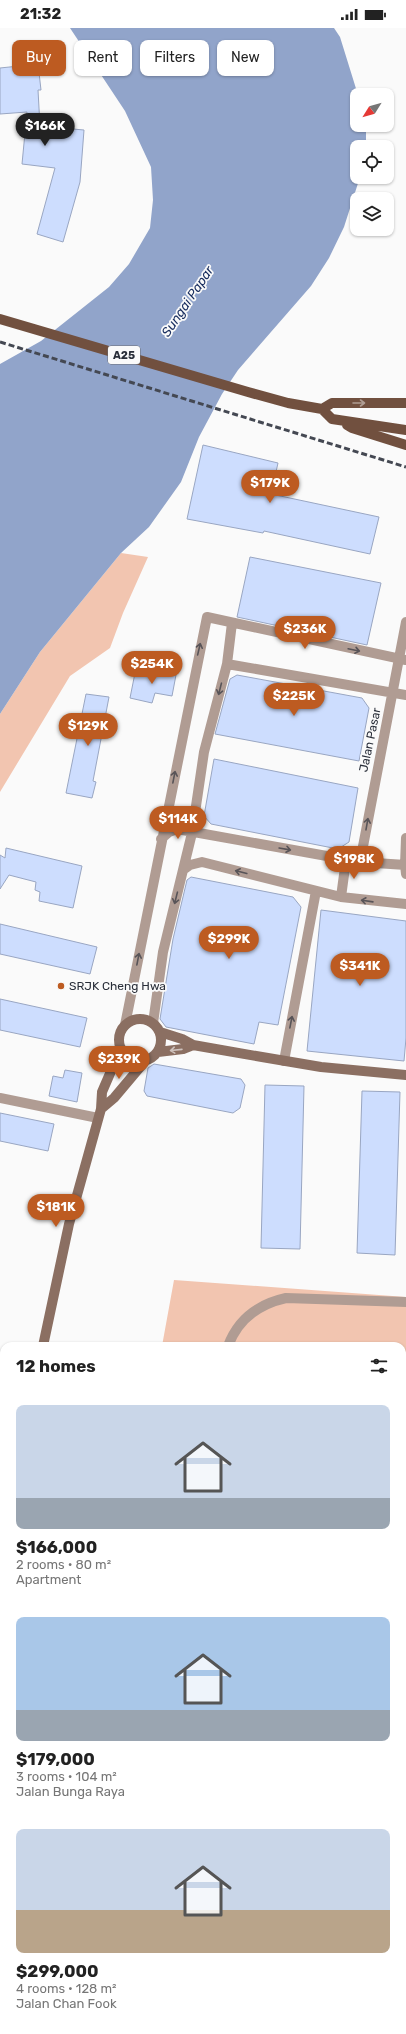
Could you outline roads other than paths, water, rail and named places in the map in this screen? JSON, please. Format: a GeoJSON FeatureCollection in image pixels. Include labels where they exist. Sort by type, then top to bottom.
{"type":"FeatureCollection","features":[{"type":"Feature","properties":{"kind":"main road","name":"A25"},"geometry":{"type":"LineString","coordinates":[[0,319],[248,392],[288,403],[322,409],[332,419],[406,430]]}},
{"type":"Feature","properties":{"kind":"main road","name":"A25"},"geometry":{"type":"LineString","coordinates":[[322,409],[332,403],[406,404]]}},
{"type":"Feature","properties":{"kind":"main road"},"geometry":{"type":"LineString","coordinates":[[340,420],[352,428],[406,445]]}},
{"type":"Feature","properties":{"kind":"main road"},"geometry":{"type":"LineString","coordinates":[[146,1060],[134,1060],[124,1053],[121,1048],[120,1035],[125,1025],[130,1021],[142,1018],[153,1023],[160,1032],[161,1046],[158,1052]]}},
{"type":"Feature","properties":{"kind":"main road"},"geometry":{"type":"LineString","coordinates":[[160,1032],[182,1039],[192,1045],[321,1067],[406,1075]]}},
{"type":"Feature","properties":{"kind":"main road"},"geometry":{"type":"LineString","coordinates":[[100,1113],[146,1060],[158,1052],[183,1049],[192,1045]]}},
{"type":"Feature","properties":{"kind":"main road"},"geometry":{"type":"LineString","coordinates":[[44,1342],[68,1224],[100,1113],[102,1092],[121,1048]]}},
{"type":"Feature","properties":{"kind":"street"},"geometry":{"type":"LineString","coordinates":[[125,1025],[161,839],[207,617],[403,660]]}},
{"type":"Feature","properties":{"kind":"street","name":"Jalan Pasar"},"geometry":{"type":"LineString","coordinates":[[360,862],[393,694],[403,660],[406,622]]}},
{"type":"Feature","properties":{"kind":"street"},"geometry":{"type":"LineString","coordinates":[[153,1023],[163,952],[192,833],[204,752],[226,664],[232,623]]}},
{"type":"Feature","properties":{"kind":"street"},"geometry":{"type":"LineString","coordinates":[[226,664],[393,694],[406,695]]}},
{"type":"Feature","properties":{"kind":"street"},"geometry":{"type":"LineString","coordinates":[[161,839],[169,832],[177,829],[192,833],[346,860],[406,868],[406,838]]}},
{"type":"Feature","properties":{"kind":"street"},"geometry":{"type":"LineString","coordinates":[[341,897],[346,860]]}},
{"type":"Feature","properties":{"kind":"street"},"geometry":{"type":"LineString","coordinates":[[183,870],[202,862],[341,897],[406,904]]}},
{"type":"Feature","properties":{"kind":"street"},"geometry":{"type":"LineString","coordinates":[[284,1061],[316,891]]}},
{"type":"Feature","properties":{"kind":"street"},"geometry":{"type":"LineString","coordinates":[[0,1098],[100,1113]]}},
{"type":"Feature","properties":{"kind":"street"},"geometry":{"type":"LineString","coordinates":[[230,1342],[240,1324],[262,1306],[272,1301],[286,1298],[406,1302]]}},
{"type":"Feature","properties":{"kind":"water","name":"Sungai Papar"},"geometry":{"type":"Polygon","coordinates":[[[70,28],[334,28],[340,37],[356,88],[350,88],[350,132],[366,132],[366,140],[350,140],[350,184],[358,184],[355,192],[350,192],[350,208],[344,227],[329,258],[311,286],[238,370],[222,394],[199,437],[181,482],[149,527],[121,553],[40,652],[0,714],[0,364],[41,341],[109,287],[129,264],[150,228],[153,200],[151,167],[125,111],[102,76],[132,76],[132,40],[78,40],[70,28]]]}},
{"type":"Feature","properties":{"kind":"railway"},"geometry":{"type":"LineString","coordinates":[[0,342],[406,467]]}},
{"type":"Feature","properties":{"kind":"place","name":"SRJK Cheng Hwa"},"geometry":{"type":"Point","coordinates":[61,986]}}]}
